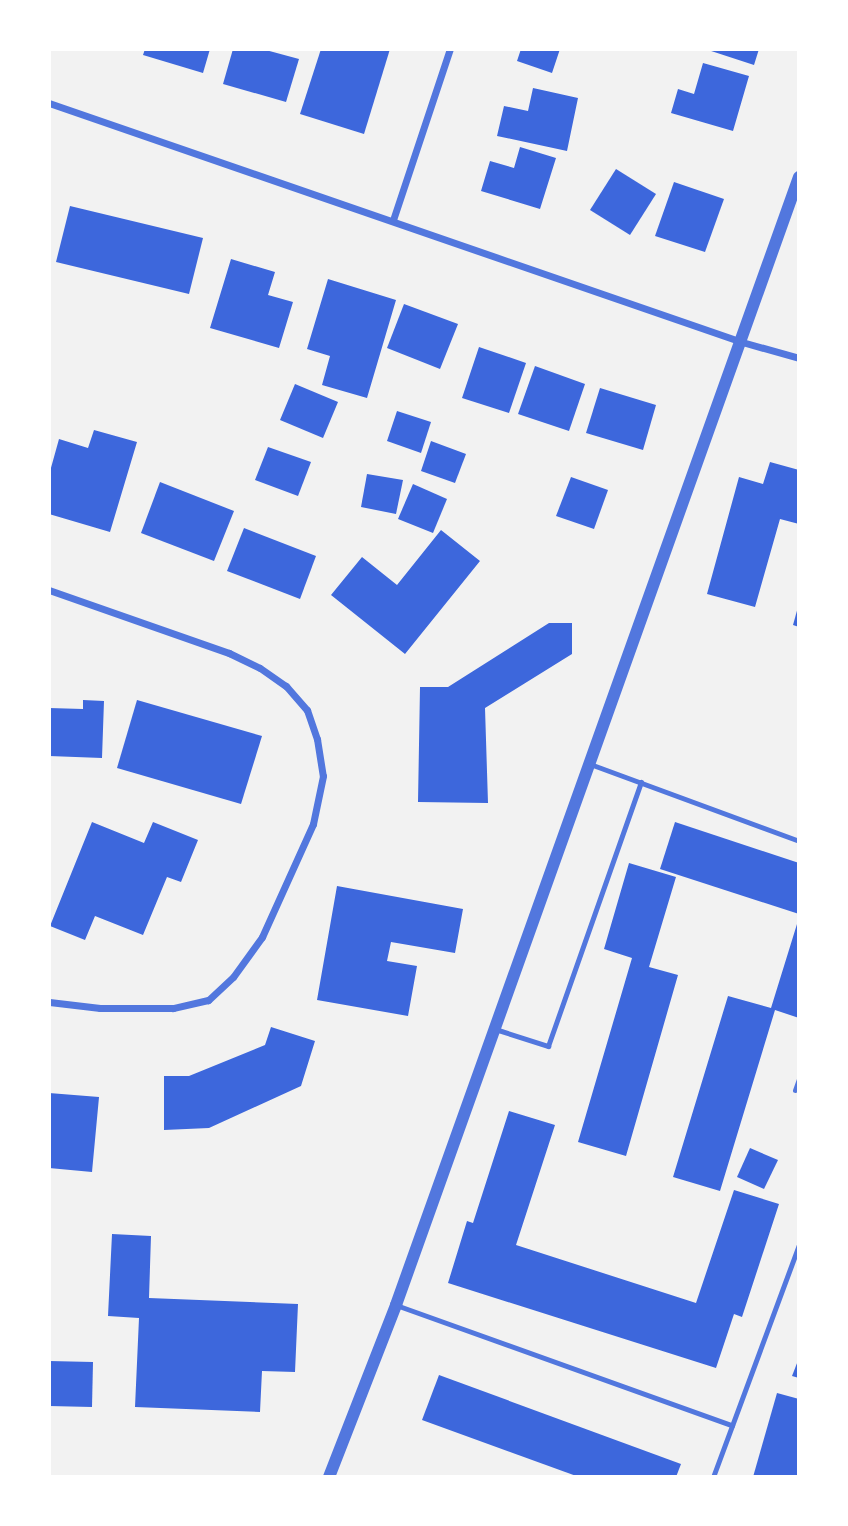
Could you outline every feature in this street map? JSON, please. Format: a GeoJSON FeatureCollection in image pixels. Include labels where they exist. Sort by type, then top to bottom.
{"type":"FeatureCollection","features":[{"type":"Feature","properties":{"kind":"street"},"geometry":{"type":"LineString","coordinates":[[393,220],[450,49]]}},
{"type":"Feature","properties":{"kind":"street"},"geometry":{"type":"LineString","coordinates":[[49,103],[741,342],[799,358]]}},
{"type":"Feature","properties":{"kind":"street"},"geometry":{"type":"LineString","coordinates":[[328,1477],[396,1305],[799,177]]}},
{"type":"Feature","properties":{"kind":"street"},"geometry":{"type":"LineString","coordinates":[[49,590],[229,653],[261,668],[286,686],[307,710],[317,739],[323,776],[313,824],[262,937],[233,976],[208,1000],[173,1008],[100,1008],[49,1002]]}},
{"type":"Feature","properties":{"kind":"lane"},"geometry":{"type":"LineString","coordinates":[[590,764],[799,841]]}},
{"type":"Feature","properties":{"kind":"lane"},"geometry":{"type":"LineString","coordinates":[[495,1029],[548,1046],[641,782]]}},
{"type":"Feature","properties":{"kind":"lane"},"geometry":{"type":"LineString","coordinates":[[795,1090],[799,1079]]}},
{"type":"Feature","properties":{"kind":"lane"},"geometry":{"type":"LineString","coordinates":[[713,1477],[799,1245]]}},
{"type":"Feature","properties":{"kind":"lane"},"geometry":{"type":"LineString","coordinates":[[396,1305],[732,1425]]}},
{"type":"Feature","properties":{"kind":"building"},"geometry":{"type":"Polygon","coordinates":[[[145,49],[210,49],[203,73],[143,55],[145,49]]]}},
{"type":"Feature","properties":{"kind":"building"},"geometry":{"type":"Polygon","coordinates":[[[233,49],[262,49],[299,59],[286,102],[223,84],[233,49]]]}},
{"type":"Feature","properties":{"kind":"building"},"geometry":{"type":"Polygon","coordinates":[[[321,49],[390,49],[364,134],[300,114],[321,49]]]}},
{"type":"Feature","properties":{"kind":"building"},"geometry":{"type":"Polygon","coordinates":[[[521,49],[560,49],[552,73],[517,61],[521,49]]]}},
{"type":"Feature","properties":{"kind":"building"},"geometry":{"type":"Polygon","coordinates":[[[705,49],[759,49],[754,65],[705,49]]]}},
{"type":"Feature","properties":{"kind":"building"},"geometry":{"type":"Polygon","coordinates":[[[703,63],[749,76],[733,131],[671,113],[678,89],[694,94],[703,63]]]}},
{"type":"Feature","properties":{"kind":"building"},"geometry":{"type":"Polygon","coordinates":[[[533,88],[578,98],[567,151],[497,136],[504,106],[528,111],[533,88]]]}},
{"type":"Feature","properties":{"kind":"building"},"geometry":{"type":"Polygon","coordinates":[[[520,147],[556,158],[540,209],[481,191],[490,161],[514,168],[520,147]]]}},
{"type":"Feature","properties":{"kind":"building"},"geometry":{"type":"Polygon","coordinates":[[[616,169],[656,194],[630,235],[590,210],[616,169]]]}},
{"type":"Feature","properties":{"kind":"building"},"geometry":{"type":"Polygon","coordinates":[[[674,182],[724,199],[705,252],[655,236],[674,182]]]}},
{"type":"Feature","properties":{"kind":"building"},"geometry":{"type":"Polygon","coordinates":[[[70,206],[203,238],[189,294],[56,262],[70,206]]]}},
{"type":"Feature","properties":{"kind":"building"},"geometry":{"type":"Polygon","coordinates":[[[231,259],[275,272],[268,295],[293,302],[279,348],[210,328],[231,259]]]}},
{"type":"Feature","properties":{"kind":"building"},"geometry":{"type":"Polygon","coordinates":[[[328,279],[396,300],[367,398],[322,385],[330,356],[307,349],[328,279]]]}},
{"type":"Feature","properties":{"kind":"building"},"geometry":{"type":"Polygon","coordinates":[[[404,304],[458,324],[440,369],[387,348],[404,304]]]}},
{"type":"Feature","properties":{"kind":"building"},"geometry":{"type":"Polygon","coordinates":[[[479,347],[526,363],[509,413],[462,398],[479,347]]]}},
{"type":"Feature","properties":{"kind":"building"},"geometry":{"type":"Polygon","coordinates":[[[535,366],[585,384],[569,431],[518,414],[535,366]]]}},
{"type":"Feature","properties":{"kind":"building"},"geometry":{"type":"Polygon","coordinates":[[[295,384],[338,402],[323,438],[280,420],[295,384]]]}},
{"type":"Feature","properties":{"kind":"building"},"geometry":{"type":"Polygon","coordinates":[[[600,388],[656,405],[643,450],[586,433],[600,388]]]}},
{"type":"Feature","properties":{"kind":"building"},"geometry":{"type":"Polygon","coordinates":[[[397,411],[431,422],[421,453],[387,441],[397,411]]]}},
{"type":"Feature","properties":{"kind":"building"},"geometry":{"type":"Polygon","coordinates":[[[94,430],[137,442],[110,532],[49,514],[49,475],[59,439],[88,448],[94,430]]]}},
{"type":"Feature","properties":{"kind":"building"},"geometry":{"type":"Polygon","coordinates":[[[431,441],[466,454],[455,483],[421,471],[431,441]]]}},
{"type":"Feature","properties":{"kind":"building"},"geometry":{"type":"Polygon","coordinates":[[[268,447],[311,462],[298,496],[255,480],[268,447]]]}},
{"type":"Feature","properties":{"kind":"building"},"geometry":{"type":"Polygon","coordinates":[[[770,462],[799,470],[799,524],[780,519],[755,607],[707,594],[739,477],[763,484],[770,462]]]}},
{"type":"Feature","properties":{"kind":"building"},"geometry":{"type":"Polygon","coordinates":[[[367,474],[403,480],[396,514],[361,507],[367,474]]]}},
{"type":"Feature","properties":{"kind":"building"},"geometry":{"type":"Polygon","coordinates":[[[571,477],[608,490],[594,529],[556,516],[571,477]]]}},
{"type":"Feature","properties":{"kind":"building"},"geometry":{"type":"Polygon","coordinates":[[[160,482],[234,511],[214,561],[141,533],[160,482]]]}},
{"type":"Feature","properties":{"kind":"building"},"geometry":{"type":"Polygon","coordinates":[[[413,484],[447,499],[433,533],[398,519],[413,484]]]}},
{"type":"Feature","properties":{"kind":"building"},"geometry":{"type":"Polygon","coordinates":[[[244,528],[316,556],[300,599],[227,571],[244,528]]]}},
{"type":"Feature","properties":{"kind":"building"},"geometry":{"type":"Polygon","coordinates":[[[441,530],[480,561],[405,654],[331,595],[362,557],[397,585],[441,530]]]}},
{"type":"Feature","properties":{"kind":"building"},"geometry":{"type":"Polygon","coordinates":[[[799,607],[799,627],[793,625],[799,607]]]}},
{"type":"Feature","properties":{"kind":"building"},"geometry":{"type":"Polygon","coordinates":[[[549,623],[572,623],[572,654],[485,708],[488,803],[418,802],[420,687],[448,687],[549,623]]]}},
{"type":"Feature","properties":{"kind":"building"},"geometry":{"type":"Polygon","coordinates":[[[83,700],[104,701],[102,758],[49,756],[49,708],[83,709],[83,700]]]}},
{"type":"Feature","properties":{"kind":"building"},"geometry":{"type":"Polygon","coordinates":[[[137,700],[262,736],[241,804],[117,768],[137,700]]]}},
{"type":"Feature","properties":{"kind":"building"},"geometry":{"type":"Polygon","coordinates":[[[92,822],[144,843],[153,822],[198,840],[181,882],[167,877],[143,935],[95,916],[85,940],[50,926],[92,822]]]}},
{"type":"Feature","properties":{"kind":"building"},"geometry":{"type":"Polygon","coordinates":[[[675,822],[799,863],[799,914],[660,869],[675,822]]]}},
{"type":"Feature","properties":{"kind":"building"},"geometry":{"type":"Polygon","coordinates":[[[629,863],[676,877],[649,967],[678,975],[626,1156],[578,1142],[632,958],[604,949],[629,863]]]}},
{"type":"Feature","properties":{"kind":"building"},"geometry":{"type":"Polygon","coordinates":[[[337,886],[463,909],[455,953],[391,942],[387,961],[417,966],[408,1016],[317,1000],[337,886]]]}},
{"type":"Feature","properties":{"kind":"building"},"geometry":{"type":"Polygon","coordinates":[[[797,924],[799,1018],[775,1010],[720,1191],[673,1177],[728,996],[771,1008],[797,924]]]}},
{"type":"Feature","properties":{"kind":"building"},"geometry":{"type":"Polygon","coordinates":[[[271,1027],[315,1041],[301,1086],[209,1128],[164,1130],[164,1076],[189,1076],[265,1045],[271,1027]]]}},
{"type":"Feature","properties":{"kind":"building"},"geometry":{"type":"Polygon","coordinates":[[[49,1093],[99,1097],[92,1172],[49,1168],[49,1093]]]}},
{"type":"Feature","properties":{"kind":"building"},"geometry":{"type":"Polygon","coordinates":[[[509,1111],[555,1125],[516,1245],[696,1303],[734,1190],[779,1204],[742,1317],[734,1314],[716,1368],[448,1283],[467,1221],[473,1223],[509,1111]]]}},
{"type":"Feature","properties":{"kind":"building"},"geometry":{"type":"Polygon","coordinates":[[[750,1148],[778,1160],[764,1189],[737,1177],[750,1148]]]}},
{"type":"Feature","properties":{"kind":"building"},"geometry":{"type":"Polygon","coordinates":[[[112,1234],[151,1236],[149,1298],[298,1304],[295,1372],[262,1371],[260,1412],[135,1407],[139,1318],[108,1316],[112,1234]]]}},
{"type":"Feature","properties":{"kind":"building"},"geometry":{"type":"Polygon","coordinates":[[[799,1358],[799,1378],[792,1376],[799,1358]]]}},
{"type":"Feature","properties":{"kind":"building"},"geometry":{"type":"Polygon","coordinates":[[[49,1361],[93,1362],[92,1407],[49,1406],[49,1361]]]}},
{"type":"Feature","properties":{"kind":"building"},"geometry":{"type":"Polygon","coordinates":[[[439,1375],[681,1464],[676,1477],[579,1477],[422,1420],[439,1375]]]}},
{"type":"Feature","properties":{"kind":"building"},"geometry":{"type":"Polygon","coordinates":[[[777,1393],[799,1399],[799,1477],[753,1477],[777,1393]]]}}]}
